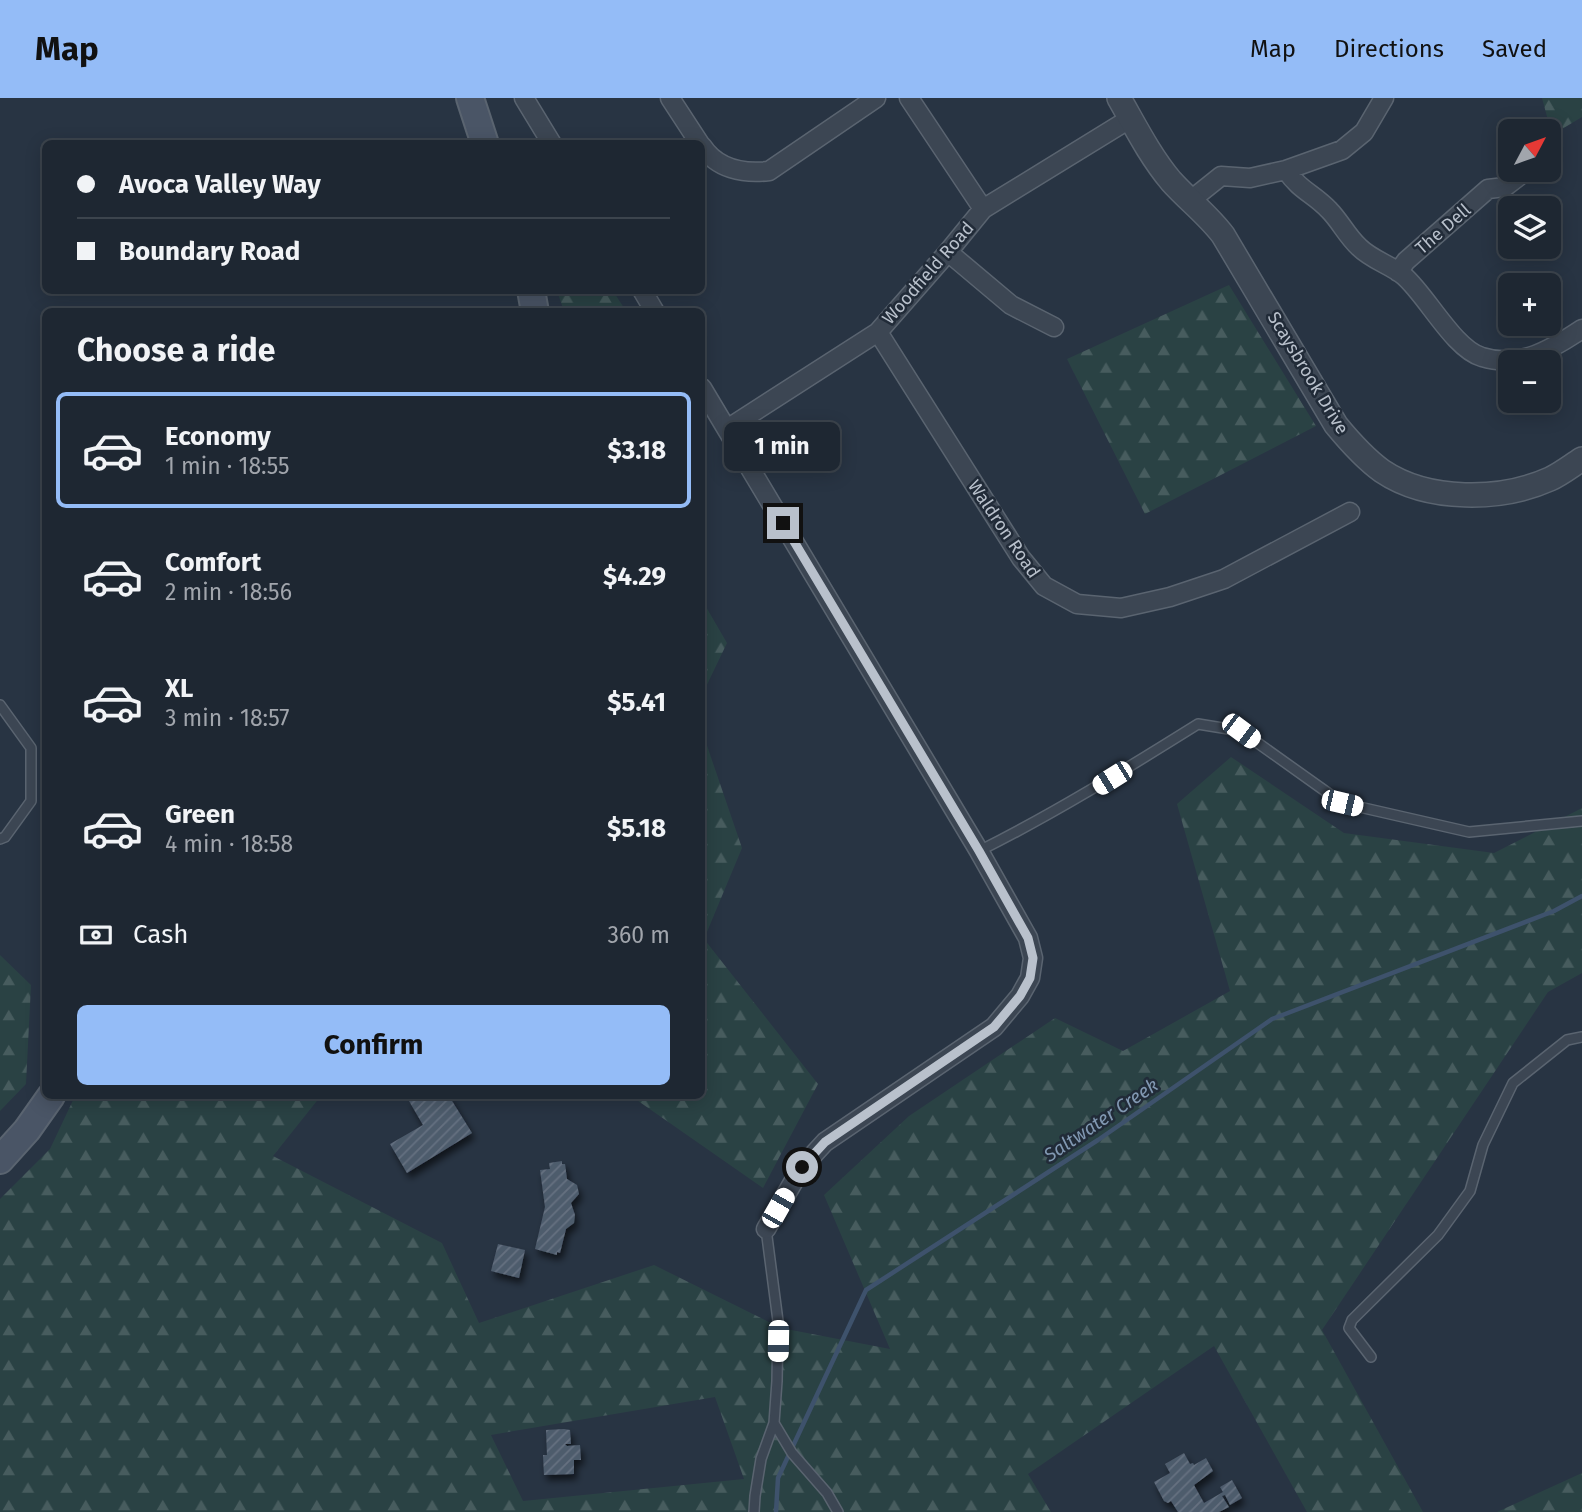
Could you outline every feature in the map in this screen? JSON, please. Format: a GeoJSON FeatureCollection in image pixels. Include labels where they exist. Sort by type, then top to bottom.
{"type":"FeatureCollection","features":[{"type":"Feature","properties":{"kind":"main road"},"geometry":{"type":"LineString","coordinates":[[470,98],[484,140]]}},
{"type":"Feature","properties":{"kind":"main road"},"geometry":{"type":"LineString","coordinates":[[0,1160],[27,1130],[49,1099]]}},
{"type":"Feature","properties":{"kind":"street"},"geometry":{"type":"LineString","coordinates":[[524,98],[550,140]]}},
{"type":"Feature","properties":{"kind":"street"},"geometry":{"type":"LineString","coordinates":[[670,98],[698,140]]}},
{"type":"Feature","properties":{"kind":"street"},"geometry":{"type":"LineString","coordinates":[[705,151],[728,169],[754,173],[769,171],[876,98]]}},
{"type":"Feature","properties":{"kind":"street"},"geometry":{"type":"LineString","coordinates":[[909,98],[983,209]]}},
{"type":"Feature","properties":{"kind":"street","name":"Scaysbrook Drive"},"geometry":{"type":"LineString","coordinates":[[1119,98],[1171,181],[1208,216],[1223,235],[1336,425],[1354,448],[1384,472],[1401,481],[1433,491],[1471,495],[1531,486],[1551,479],[1582,459]]}},
{"type":"Feature","properties":{"kind":"street"},"geometry":{"type":"LineString","coordinates":[[1191,200],[1222,176],[1250,178],[1286,170],[1342,150],[1364,132],[1384,98]]}},
{"type":"Feature","properties":{"kind":"street","name":"Woodfield Road"},"geometry":{"type":"LineString","coordinates":[[727,429],[878,332],[983,209],[1131,118]]}},
{"type":"Feature","properties":{"kind":"street"},"geometry":{"type":"LineString","coordinates":[[1286,170],[1296,185],[1333,214],[1360,249],[1404,276],[1461,343],[1481,357],[1513,362],[1542,354],[1582,329]]}},
{"type":"Feature","properties":{"kind":"street","name":"The Dell"},"geometry":{"type":"LineString","coordinates":[[1398,272],[1406,261],[1488,189],[1505,187],[1511,182]]}},
{"type":"Feature","properties":{"kind":"street"},"geometry":{"type":"LineString","coordinates":[[948,252],[1011,305],[1054,327]]}},
{"type":"Feature","properties":{"kind":"street","name":"Waldron Road"},"geometry":{"type":"LineString","coordinates":[[878,332],[1021,558],[1044,586],[1077,604],[1121,608],[1170,597],[1224,579],[1350,512]]}},
{"type":"Feature","properties":{"kind":"street"},"geometry":{"type":"LineString","coordinates":[[705,393],[979,851],[1028,938],[1033,958],[1030,978],[1020,996],[994,1027],[825,1142],[802,1167],[766,1229]]}},
{"type":"Feature","properties":{"kind":"lane"},"geometry":{"type":"LineString","coordinates":[[0,705],[31,748],[32,801],[5,837],[0,839]]}},
{"type":"Feature","properties":{"kind":"lane"},"geometry":{"type":"LineString","coordinates":[[979,851],[1090,792],[1198,724],[1241,731],[1342,803],[1469,832],[1582,821]]}},
{"type":"Feature","properties":{"kind":"lane"},"geometry":{"type":"LineString","coordinates":[[1371,1357],[1349,1328],[1352,1320],[1438,1235],[1470,1191],[1483,1145],[1513,1083],[1567,1040],[1582,1037]]}},
{"type":"Feature","properties":{"kind":"lane"},"geometry":{"type":"LineString","coordinates":[[754,1512],[761,1459],[774,1423],[778,1321],[766,1229]]}},
{"type":"Feature","properties":{"kind":"lane"},"geometry":{"type":"LineString","coordinates":[[774,1423],[792,1453],[827,1493],[838,1512]]}},
{"type":"Feature","properties":{"kind":"green space"},"geometry":{"type":"Polygon","coordinates":[[[1542,98],[1582,98],[1582,117],[1561,130],[1561,119],[1548,119],[1542,98]]]}},
{"type":"Feature","properties":{"kind":"green space"},"geometry":{"type":"Polygon","coordinates":[[[1229,285],[1316,426],[1145,514],[1067,359],[1229,285]]]}},
{"type":"Feature","properties":{"kind":"green space"},"geometry":{"type":"Polygon","coordinates":[[[558,294],[615,294],[624,308],[563,308],[558,294]]]}},
{"type":"Feature","properties":{"kind":"green space"},"geometry":{"type":"Polygon","coordinates":[[[705,605],[727,643],[705,689],[705,605]]]}},
{"type":"Feature","properties":{"kind":"green space"},"geometry":{"type":"Polygon","coordinates":[[[705,740],[742,848],[705,937],[705,740]]]}},
{"type":"Feature","properties":{"kind":"green space"},"geometry":{"type":"Polygon","coordinates":[[[1231,757],[1344,833],[1494,853],[1582,808],[1582,973],[1548,992],[1322,1330],[1423,1512],[1307,1512],[1214,1346],[1028,1474],[1051,1512],[0,1512],[0,1199],[50,1149],[74,1099],[318,1099],[273,1156],[442,1243],[479,1323],[654,1265],[781,1328],[890,1349],[824,1195],[909,1116],[1055,1018],[1123,1051],[1230,991],[1177,804],[1231,757]],[[715,1397],[491,1435],[523,1501],[744,1479],[715,1397]]]}},
{"type":"Feature","properties":{"kind":"green space"},"geometry":{"type":"Polygon","coordinates":[[[705,940],[818,1084],[763,1188],[635,1099],[705,1099],[705,940]]]}},
{"type":"Feature","properties":{"kind":"green space"},"geometry":{"type":"Polygon","coordinates":[[[0,955],[31,985],[26,1084],[0,1111],[0,955]]]}},
{"type":"Feature","properties":{"kind":"green space"},"geometry":{"type":"Polygon","coordinates":[[[1582,1473],[1582,1512],[1497,1512],[1582,1473]]]}},
{"type":"Feature","properties":{"kind":"building"},"geometry":{"type":"Polygon","coordinates":[[[451,1099],[472,1133],[407,1173],[390,1144],[423,1125],[409,1101],[451,1099]]]}},
{"type":"Feature","properties":{"kind":"building"},"geometry":{"type":"Polygon","coordinates":[[[562,1161],[567,1179],[577,1185],[579,1194],[571,1203],[575,1215],[574,1223],[566,1229],[560,1253],[557,1252],[557,1255],[535,1249],[545,1207],[540,1170],[550,1169],[549,1163],[562,1161]]]}},
{"type":"Feature","properties":{"kind":"building"},"geometry":{"type":"Polygon","coordinates":[[[498,1244],[525,1250],[519,1278],[491,1271],[498,1244]]]}},
{"type":"Feature","properties":{"kind":"building"},"geometry":{"type":"Polygon","coordinates":[[[546,1430],[570,1430],[571,1444],[565,1444],[567,1446],[580,1445],[581,1460],[574,1460],[574,1474],[544,1475],[543,1455],[547,1455],[546,1430]]]}},
{"type":"Feature","properties":{"kind":"building"},"geometry":{"type":"Polygon","coordinates":[[[1184,1453],[1190,1464],[1194,1465],[1206,1458],[1213,1471],[1194,1485],[1204,1503],[1223,1492],[1220,1487],[1232,1480],[1242,1498],[1230,1505],[1225,1495],[1222,1496],[1229,1507],[1219,1512],[1178,1512],[1171,1501],[1164,1501],[1154,1482],[1170,1473],[1165,1464],[1184,1453]]]}},
{"type":"Feature","properties":{"kind":"waterway","name":"Saltwater Creek"},"geometry":{"type":"LineString","coordinates":[[776,1512],[778,1478],[866,1290],[1098,1140],[1272,1019],[1554,911],[1582,896]]}},
{"type":"Feature","properties":{"kind":"route"},"geometry":{"type":"LineString","coordinates":[[783,523],[979,851],[1028,938],[1033,958],[1030,978],[1020,996],[994,1027],[825,1142],[802,1167]]}}]}
